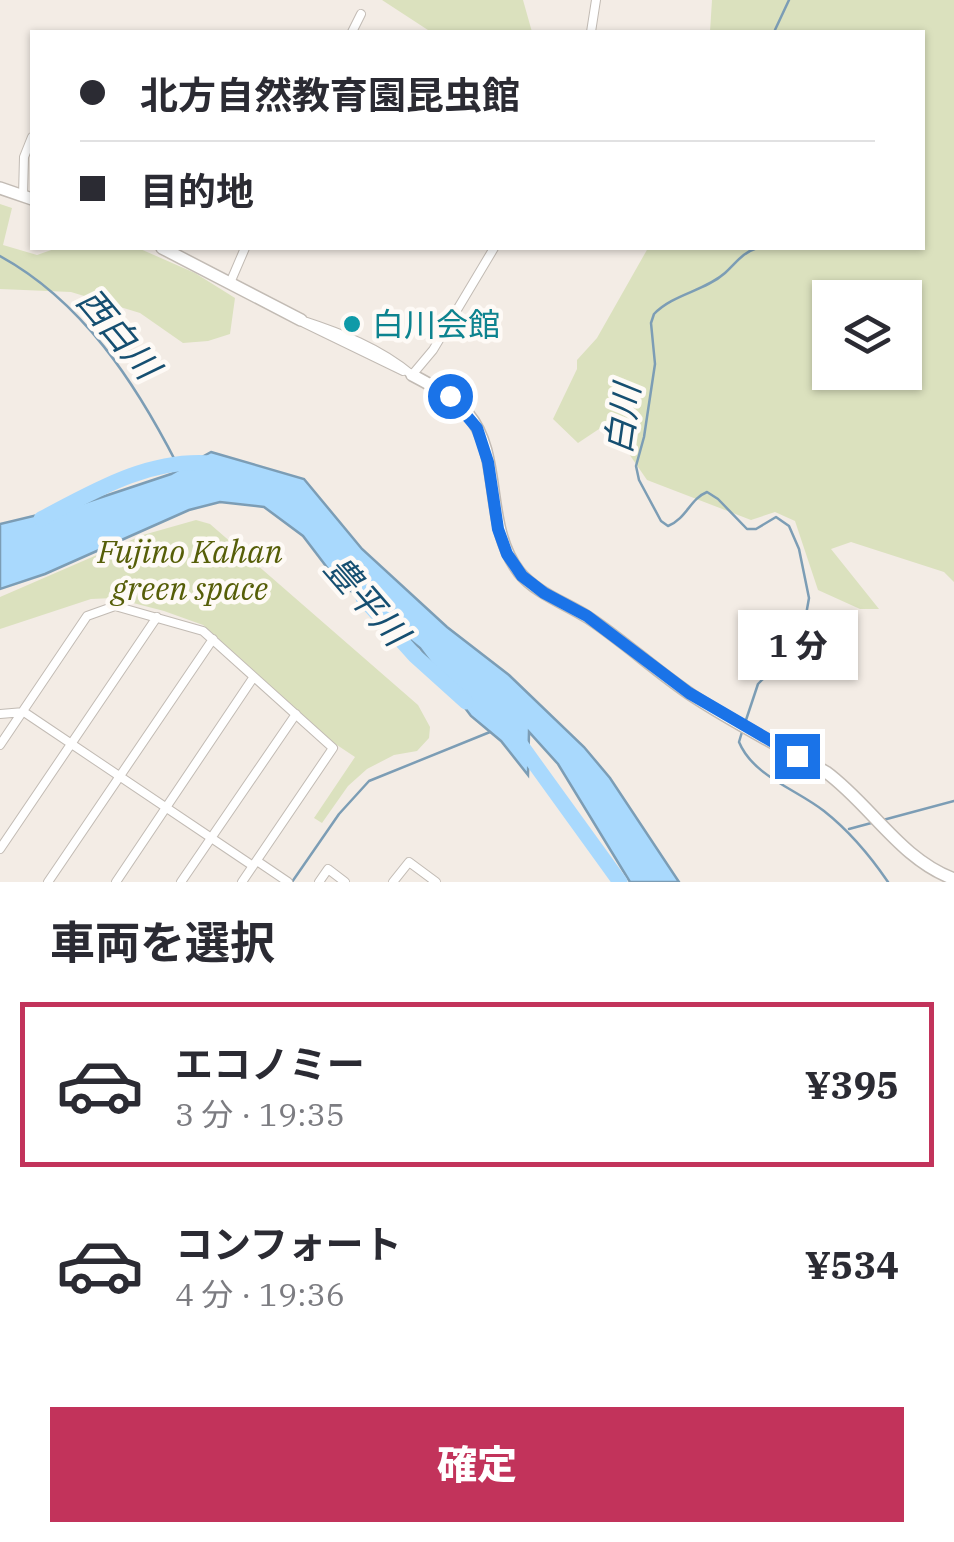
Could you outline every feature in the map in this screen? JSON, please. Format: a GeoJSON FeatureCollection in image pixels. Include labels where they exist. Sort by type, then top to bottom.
{"type":"FeatureCollection","features":[{"type":"Feature","properties":{"kind":"street"},"geometry":{"type":"LineString","coordinates":[[591,30],[596,0]]}},
{"type":"Feature","properties":{"kind":"street"},"geometry":{"type":"LineString","coordinates":[[353,30],[362,14]]}},
{"type":"Feature","properties":{"kind":"street"},"geometry":{"type":"LineString","coordinates":[[0,188],[28,197],[24,157],[30,142]]}},
{"type":"Feature","properties":{"kind":"street"},"geometry":{"type":"LineString","coordinates":[[166,250],[301,320],[390,356],[412,375],[450,396],[477,428],[488,462],[498,529],[507,554],[522,576],[599,625],[689,693],[841,783],[935,877],[954,879]]}},
{"type":"Feature","properties":{"kind":"street"},"geometry":{"type":"LineString","coordinates":[[230,283],[245,250]]}},
{"type":"Feature","properties":{"kind":"street"},"geometry":{"type":"LineString","coordinates":[[412,375],[434,350],[493,250]]}},
{"type":"Feature","properties":{"kind":"street"},"geometry":{"type":"LineString","coordinates":[[0,745],[88,616],[115,606],[203,631],[333,748],[242,882]]}},
{"type":"Feature","properties":{"kind":"street"},"geometry":{"type":"LineString","coordinates":[[0,848],[73,746],[157,617]]}},
{"type":"Feature","properties":{"kind":"street"},"geometry":{"type":"LineString","coordinates":[[48,882],[213,639]]}},
{"type":"Feature","properties":{"kind":"street"},"geometry":{"type":"LineString","coordinates":[[116,882],[254,678]]}},
{"type":"Feature","properties":{"kind":"street"},"geometry":{"type":"LineString","coordinates":[[0,714],[24,712],[212,838],[286,881]]}},
{"type":"Feature","properties":{"kind":"street"},"geometry":{"type":"LineString","coordinates":[[181,882],[296,714]]}},
{"type":"Feature","properties":{"kind":"street"},"geometry":{"type":"LineString","coordinates":[[393,882],[409,862],[436,882]]}},
{"type":"Feature","properties":{"kind":"street"},"geometry":{"type":"LineString","coordinates":[[320,882],[328,870],[345,882]]}},
{"type":"Feature","properties":{"kind":"green space"},"geometry":{"type":"Polygon","coordinates":[[[382,0],[523,0],[531,30],[428,30],[382,0]]]}},
{"type":"Feature","properties":{"kind":"green space"},"geometry":{"type":"Polygon","coordinates":[[[712,0],[954,0],[954,582],[944,572],[851,542],[831,549],[879,609],[860,609],[818,590],[795,521],[775,512],[751,520],[647,480],[625,448],[614,419],[578,443],[553,419],[577,369],[577,360],[597,338],[647,250],[925,250],[925,30],[710,30],[712,0]]]}},
{"type":"Feature","properties":{"kind":"green space"},"geometry":{"type":"Polygon","coordinates":[[[0,204],[12,208],[3,245],[37,255],[51,250],[143,250],[195,273],[235,298],[230,334],[183,343],[140,313],[71,292],[0,289],[0,204]]]}},
{"type":"Feature","properties":{"kind":"green space","name":"Fujino Kahan green space"},"geometry":{"type":"Polygon","coordinates":[[[196,520],[210,524],[418,705],[430,727],[429,738],[417,751],[394,755],[367,769],[348,786],[322,823],[314,818],[355,757],[334,743],[203,625],[114,598],[91,599],[0,629],[0,597],[143,535],[196,520]]]}},
{"type":"Feature","properties":{"kind":"water"},"geometry":{"type":"Polygon","coordinates":[[[211,452],[304,479],[362,549],[447,627],[509,675],[584,747],[610,778],[679,882],[630,882],[558,764],[529,732],[528,775],[501,741],[471,716],[420,648],[335,578],[303,536],[264,507],[220,502],[189,510],[45,574],[0,589],[0,524],[75,506],[171,474],[211,452]]]}},
{"type":"Feature","properties":{"kind":"waterway","name":"白川"},"geometry":{"type":"LineString","coordinates":[[775,30],[789,0]]}},
{"type":"Feature","properties":{"kind":"waterway","name":"白川"},"geometry":{"type":"LineString","coordinates":[[746,720],[758,684],[791,650],[804,626],[809,598],[799,549],[789,526],[776,517],[756,529],[747,529],[707,492],[668,526],[661,521],[639,480],[636,466],[655,364],[651,323],[654,314],[717,279],[753,250]]}},
{"type":"Feature","properties":{"kind":"waterway","name":"西白川"},"geometry":{"type":"LineString","coordinates":[[0,256],[56,296],[104,346],[143,403],[177,464]]}},
{"type":"Feature","properties":{"kind":"waterway","name":"豊平川"},"geometry":{"type":"LineString","coordinates":[[41,519],[144,471],[211,463]]}},
{"type":"Feature","properties":{"kind":"waterway","name":"豊平川"},"geometry":{"type":"LineString","coordinates":[[363,598],[415,656],[466,702]]}},
{"type":"Feature","properties":{"kind":"waterway"},"geometry":{"type":"LineString","coordinates":[[292,882],[339,814],[369,781],[490,732]]}},
{"type":"Feature","properties":{"kind":"waterway","name":"白川"},"geometry":{"type":"LineString","coordinates":[[742,732],[739,742],[754,764],[833,818],[888,882]]}},
{"type":"Feature","properties":{"kind":"waterway","name":"豊平川"},"geometry":{"type":"LineString","coordinates":[[516,738],[620,882]]}},
{"type":"Feature","properties":{"kind":"waterway"},"geometry":{"type":"LineString","coordinates":[[883,820],[954,801]]}},
{"type":"Feature","properties":{"kind":"waterway"},"geometry":{"type":"LineString","coordinates":[[849,829],[875,822]]}},
{"type":"Feature","properties":{"kind":"place","name":"白川会館"},"geometry":{"type":"Point","coordinates":[352,324]}},
{"type":"Feature","properties":{"kind":"route"},"geometry":{"type":"LineString","coordinates":[[450,396],[477,428],[488,462],[498,529],[507,554],[522,576],[587,616],[689,693],[797,756]]}}]}
